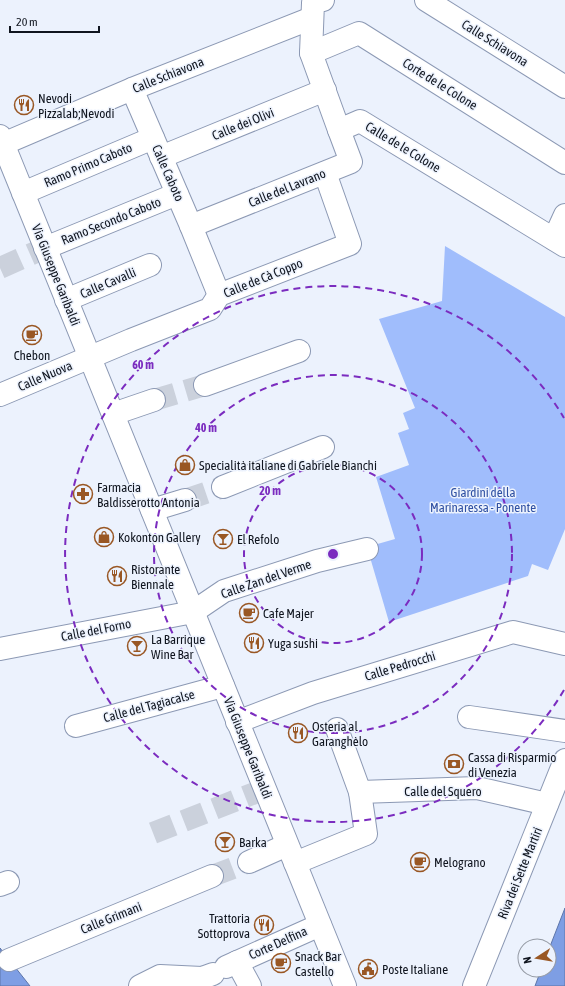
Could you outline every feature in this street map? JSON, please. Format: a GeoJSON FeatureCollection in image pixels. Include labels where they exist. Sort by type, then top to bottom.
{"type":"FeatureCollection","features":[{"type":"Feature","properties":{"kind":"street","name":"Calle Schiavona"},"geometry":{"type":"LineString","coordinates":[[426,0],[565,87]]}},
{"type":"Feature","properties":{"kind":"street","name":"Calle Schiavona"},"geometry":{"type":"LineString","coordinates":[[2,140],[132,89],[317,9]]}},
{"type":"Feature","properties":{"kind":"street"},"geometry":{"type":"LineString","coordinates":[[317,9],[311,53],[339,130]]}},
{"type":"Feature","properties":{"kind":"street","name":"Corte de le Colone"},"geometry":{"type":"LineString","coordinates":[[311,53],[359,33],[565,163]]}},
{"type":"Feature","properties":{"kind":"street","name":"Calle Caboto"},"geometry":{"type":"LineString","coordinates":[[132,89],[191,226],[198,261],[218,295]]}},
{"type":"Feature","properties":{"kind":"street","name":"Calle dei Olivi"},"geometry":{"type":"LineString","coordinates":[[157,148],[325,90]]}},
{"type":"Feature","properties":{"kind":"street","name":"Calle de le Colone"},"geometry":{"type":"LineString","coordinates":[[339,130],[360,121],[560,242]]}},
{"type":"Feature","properties":{"kind":"street","name":"Calle del Lavrano"},"geometry":{"type":"LineString","coordinates":[[191,226],[351,162],[339,130]]}},
{"type":"Feature","properties":{"kind":"street","name":"Via Giuseppe Garibaldi"},"geometry":{"type":"LineString","coordinates":[[2,140],[192,612],[345,986]]}},
{"type":"Feature","properties":{"kind":"street","name":"Ramo Primo Caboto"},"geometry":{"type":"LineString","coordinates":[[23,192],[157,148]]}},
{"type":"Feature","properties":{"kind":"street","name":"Calle de Cà Coppo"},"geometry":{"type":"LineString","coordinates":[[90,357],[210,309],[218,295],[350,244],[325,173]]}},
{"type":"Feature","properties":{"kind":"street","name":"Ramo Secondo Caboto"},"geometry":{"type":"LineString","coordinates":[[45,248],[177,194]]}},
{"type":"Feature","properties":{"kind":"street"},"geometry":{"type":"LineString","coordinates":[[560,242],[565,215]]}},
{"type":"Feature","properties":{"kind":"street","name":"Calle Cavalli"},"geometry":{"type":"LineString","coordinates":[[66,300],[150,265]]}},
{"type":"Feature","properties":{"kind":"street"},"geometry":{"type":"LineString","coordinates":[[205,385],[298,351]]}},
{"type":"Feature","properties":{"kind":"street","name":"Calle Nuova"},"geometry":{"type":"LineString","coordinates":[[0,395],[90,357]]}},
{"type":"Feature","properties":{"kind":"street"},"geometry":{"type":"LineString","coordinates":[[113,414],[154,400]]}},
{"type":"Feature","properties":{"kind":"street"},"geometry":{"type":"LineString","coordinates":[[233,489],[323,447]]}},
{"type":"Feature","properties":{"kind":"street"},"geometry":{"type":"LineString","coordinates":[[152,510],[185,500]]}},
{"type":"Feature","properties":{"kind":"street","name":"Calle Zan del Verme"},"geometry":{"type":"LineString","coordinates":[[192,612],[224,591],[317,561],[368,549]]}},
{"type":"Feature","properties":{"kind":"street","name":"Calle del Forno"},"geometry":{"type":"LineString","coordinates":[[0,649],[192,612]]}},
{"type":"Feature","properties":{"kind":"street","name":"Calle Pedrocchi"},"geometry":{"type":"LineString","coordinates":[[237,722],[313,693],[513,632],[565,644]]}},
{"type":"Feature","properties":{"kind":"street","name":"Calle del Tagiacalse"},"geometry":{"type":"LineString","coordinates":[[76,726],[223,686]]}},
{"type":"Feature","properties":{"kind":"street"},"geometry":{"type":"LineString","coordinates":[[469,717],[565,731]]}},
{"type":"Feature","properties":{"kind":"street"},"geometry":{"type":"LineString","coordinates":[[249,862],[291,854],[366,834],[360,792],[337,729]]}},
{"type":"Feature","properties":{"kind":"street","name":"Riva dei Sette Martiri"},"geometry":{"type":"LineString","coordinates":[[474,986],[565,760]]}},
{"type":"Feature","properties":{"kind":"street","name":"Calle del Squero"},"geometry":{"type":"LineString","coordinates":[[360,792],[477,788],[547,804]]}},
{"type":"Feature","properties":{"kind":"street","name":"Calle Grimani"},"geometry":{"type":"LineString","coordinates":[[9,960],[212,876]]}},
{"type":"Feature","properties":{"kind":"street","name":"Corte Delfina"},"geometry":{"type":"LineString","coordinates":[[140,986],[160,976],[202,978],[320,925]]}},
{"type":"Feature","properties":{"kind":"street","name":"Corte Delfina"},"geometry":{"type":"LineString","coordinates":[[225,968],[250,986]]}},
{"type":"Feature","properties":{"kind":"green space","name":"Giardini della Marinaressa - Ponente"},"geometry":{"type":"Polygon","coordinates":[[[445,246],[565,317],[565,529],[548,570],[532,564],[528,576],[389,622],[367,547],[395,539],[376,477],[409,465],[398,433],[409,429],[403,413],[415,408],[379,319],[442,301],[445,246]]]}},
{"type":"Feature","properties":{"kind":"shaded area"},"geometry":{"type":"Polygon","coordinates":[[[565,908],[565,986],[535,986],[538,978],[557,978],[557,938],[553,938],[565,908]]]}},
{"type":"Feature","properties":{"kind":"shaded area"},"geometry":{"type":"Polygon","coordinates":[[[0,948],[30,986],[0,986],[0,948]]]}},
{"type":"Feature","properties":{"kind":"tunnel"},"geometry":{"type":"LineString","coordinates":[[0,268],[45,248]]}},
{"type":"Feature","properties":{"kind":"tunnel"},"geometry":{"type":"LineString","coordinates":[[154,400],[205,385]]}},
{"type":"Feature","properties":{"kind":"tunnel"},"geometry":{"type":"LineString","coordinates":[[185,500],[223,487]]}},
{"type":"Feature","properties":{"kind":"tunnel"},"geometry":{"type":"LineString","coordinates":[[153,833],[265,789]]}},
{"type":"Feature","properties":{"kind":"tunnel"},"geometry":{"type":"LineString","coordinates":[[212,876],[249,862]]}},
{"type":"Feature","properties":{"kind":"place","name":"Nevodi Pizzalab;Nevodi"},"geometry":{"type":"Point","coordinates":[24,105]}},
{"type":"Feature","properties":{"kind":"place","name":"Chebon"},"geometry":{"type":"Point","coordinates":[32,335]}},
{"type":"Feature","properties":{"kind":"place","name":"Specialità italiane di Gabriele Bianchi"},"geometry":{"type":"Point","coordinates":[185,465]}},
{"type":"Feature","properties":{"kind":"place","name":"Farmacia Baldisserotto Antonia"},"geometry":{"type":"Point","coordinates":[83,494]}},
{"type":"Feature","properties":{"kind":"place","name":"Kokonton Gallery"},"geometry":{"type":"Point","coordinates":[104,537]}},
{"type":"Feature","properties":{"kind":"place","name":"El Refolo"},"geometry":{"type":"Point","coordinates":[223,539]}},
{"type":"Feature","properties":{"kind":"place","name":"Ristorante Biennale"},"geometry":{"type":"Point","coordinates":[117,576]}},
{"type":"Feature","properties":{"kind":"place","name":"Cafe Majer"},"geometry":{"type":"Point","coordinates":[249,613]}},
{"type":"Feature","properties":{"kind":"place","name":"Yuga sushi"},"geometry":{"type":"Point","coordinates":[254,643]}},
{"type":"Feature","properties":{"kind":"place","name":"La Barrique Wine Bar"},"geometry":{"type":"Point","coordinates":[137,646]}},
{"type":"Feature","properties":{"kind":"place","name":"Osteria al Garanghèlo"},"geometry":{"type":"Point","coordinates":[298,733]}},
{"type":"Feature","properties":{"kind":"place","name":"Cassa di Risparmio di Venezia"},"geometry":{"type":"Point","coordinates":[454,764]}},
{"type":"Feature","properties":{"kind":"place","name":"Barka"},"geometry":{"type":"Point","coordinates":[225,842]}},
{"type":"Feature","properties":{"kind":"place","name":"Melograno"},"geometry":{"type":"Point","coordinates":[420,862]}},
{"type":"Feature","properties":{"kind":"place","name":"Trattoria Sottoprova"},"geometry":{"type":"Point","coordinates":[264,925]}},
{"type":"Feature","properties":{"kind":"place","name":"Snack Bar Castello"},"geometry":{"type":"Point","coordinates":[281,963]}},
{"type":"Feature","properties":{"kind":"place","name":"Poste Italiane"},"geometry":{"type":"Point","coordinates":[368,969]}}]}
